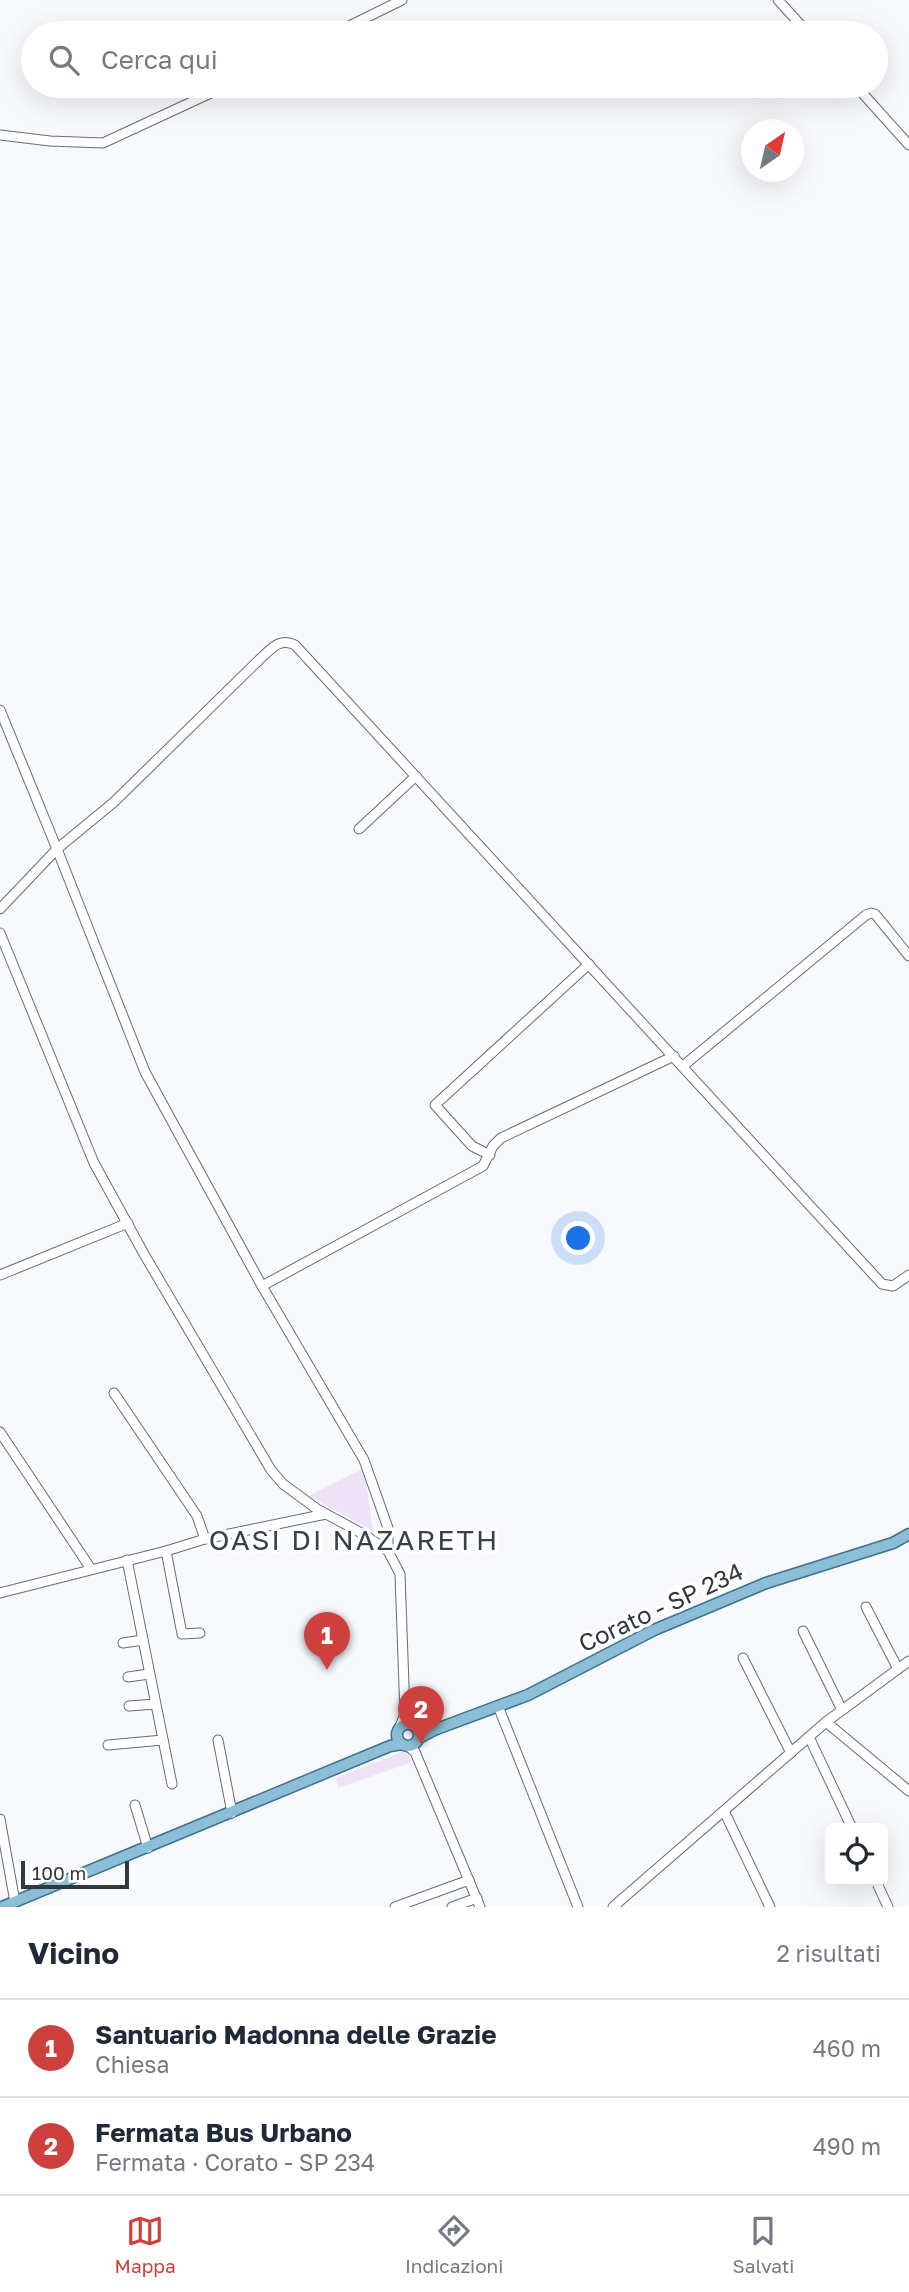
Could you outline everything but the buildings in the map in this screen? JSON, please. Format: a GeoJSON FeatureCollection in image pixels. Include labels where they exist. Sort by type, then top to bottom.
{"type":"FeatureCollection","features":[{"type":"Feature","properties":{"kind":"main road","name":"Corato - SP 234"},"geometry":{"type":"LineString","coordinates":[[2,1907],[23,1902],[409,1738],[528,1695],[654,1630],[766,1583],[893,1543],[909,1534]]}},
{"type":"Feature","properties":{"kind":"street"},"geometry":{"type":"LineString","coordinates":[[359,21],[402,0]]}},
{"type":"Feature","properties":{"kind":"street"},"geometry":{"type":"LineString","coordinates":[[778,0],[797,21]]}},
{"type":"Feature","properties":{"kind":"street"},"geometry":{"type":"LineString","coordinates":[[0,135],[50,141],[103,143],[200,98]]}},
{"type":"Feature","properties":{"kind":"street"},"geometry":{"type":"LineString","coordinates":[[867,98],[909,145]]}},
{"type":"Feature","properties":{"kind":"street"},"geometry":{"type":"LineString","coordinates":[[0,909],[57,849],[114,802],[193,722],[280,642],[287,641],[295,645],[882,1284],[893,1286],[909,1275]]}},
{"type":"Feature","properties":{"kind":"street"},"geometry":{"type":"LineString","coordinates":[[0,710],[145,1072],[262,1286],[365,1460],[388,1528],[388,1551],[400,1574],[405,1714],[409,1738],[478,1902],[452,1907]]}},
{"type":"Feature","properties":{"kind":"street"},"geometry":{"type":"LineString","coordinates":[[359,829],[416,776]]}},
{"type":"Feature","properties":{"kind":"street"},"geometry":{"type":"LineString","coordinates":[[683,1066],[870,913],[875,914],[909,956]]}},
{"type":"Feature","properties":{"kind":"street"},"geometry":{"type":"LineString","coordinates":[[0,933],[94,1163],[271,1469],[284,1485],[388,1551]]}},
{"type":"Feature","properties":{"kind":"street"},"geometry":{"type":"LineString","coordinates":[[490,1155],[472,1146],[435,1105],[589,964]]}},
{"type":"Feature","properties":{"kind":"street"},"geometry":{"type":"LineString","coordinates":[[262,1286],[484,1166],[493,1146],[501,1138],[674,1056]]}},
{"type":"Feature","properties":{"kind":"street"},"geometry":{"type":"LineString","coordinates":[[0,1275],[128,1223]]}},
{"type":"Feature","properties":{"kind":"street"},"geometry":{"type":"LineString","coordinates":[[114,1393],[197,1516],[205,1539]]}},
{"type":"Feature","properties":{"kind":"street"},"geometry":{"type":"LineString","coordinates":[[0,1432],[91,1569]]}},
{"type":"Feature","properties":{"kind":"street"},"geometry":{"type":"LineString","coordinates":[[0,1593],[205,1539],[326,1514]]}},
{"type":"Feature","properties":{"kind":"street"},"geometry":{"type":"LineString","coordinates":[[166,1551],[182,1634],[200,1633]]}},
{"type":"Feature","properties":{"kind":"street"},"geometry":{"type":"LineString","coordinates":[[127,1560],[172,1784]]}},
{"type":"Feature","properties":{"kind":"street"},"geometry":{"type":"LineString","coordinates":[[866,1607],[898,1669]]}},
{"type":"Feature","properties":{"kind":"street"},"geometry":{"type":"LineString","coordinates":[[803,1631],[842,1710]]}},
{"type":"Feature","properties":{"kind":"street"},"geometry":{"type":"LineString","coordinates":[[123,1643],[143,1640]]}},
{"type":"Feature","properties":{"kind":"street"},"geometry":{"type":"LineString","coordinates":[[743,1657],[791,1753]]}},
{"type":"Feature","properties":{"kind":"street"},"geometry":{"type":"LineString","coordinates":[[613,1907],[826,1722],[909,1661]]}},
{"type":"Feature","properties":{"kind":"street"},"geometry":{"type":"LineString","coordinates":[[128,1677],[149,1674]]}},
{"type":"Feature","properties":{"kind":"street"},"geometry":{"type":"LineString","coordinates":[[129,1706],[155,1703]]}},
{"type":"Feature","properties":{"kind":"street"},"geometry":{"type":"LineString","coordinates":[[498,1706],[578,1907]]}},
{"type":"Feature","properties":{"kind":"street"},"geometry":{"type":"LineString","coordinates":[[826,1722],[909,1791]]}},
{"type":"Feature","properties":{"kind":"street"},"geometry":{"type":"LineString","coordinates":[[809,1737],[850,1823]]}},
{"type":"Feature","properties":{"kind":"street"},"geometry":{"type":"LineString","coordinates":[[108,1745],[163,1740]]}},
{"type":"Feature","properties":{"kind":"street"},"geometry":{"type":"LineString","coordinates":[[218,1740],[232,1813]]}},
{"type":"Feature","properties":{"kind":"street"},"geometry":{"type":"LineString","coordinates":[[135,1805],[148,1848]]}},
{"type":"Feature","properties":{"kind":"street"},"geometry":{"type":"LineString","coordinates":[[724,1811],[770,1907]]}},
{"type":"Feature","properties":{"kind":"street"},"geometry":{"type":"LineString","coordinates":[[0,1819],[23,1902]]}},
{"type":"Feature","properties":{"kind":"street"},"geometry":{"type":"LineString","coordinates":[[395,1907],[469,1880]]}},
{"type":"Feature","properties":{"kind":"street"},"geometry":{"type":"LineString","coordinates":[[878,1886],[888,1907]]}},
{"type":"Feature","properties":{"kind":"shaded area"},"geometry":{"type":"Polygon","coordinates":[[[364,1468],[373,1531],[309,1496],[364,1468]]]}},
{"type":"Feature","properties":{"kind":"shaded area"},"geometry":{"type":"Polygon","coordinates":[[[407,1750],[412,1762],[338,1788],[336,1778],[407,1750]]]}},
{"type":"Feature","properties":{"kind":"place","name":"Santuario Madonna delle Grazie"},"geometry":{"type":"Point","coordinates":[327,1670]}},
{"type":"Feature","properties":{"kind":"place","name":"Fermata Bus Urbano"},"geometry":{"type":"Point","coordinates":[421,1744]}},
{"type":"Feature","properties":{"kind":"district","name":"OASI DI NAZARETH"},"geometry":{"type":"Point","coordinates":[354,1540]}}]}
